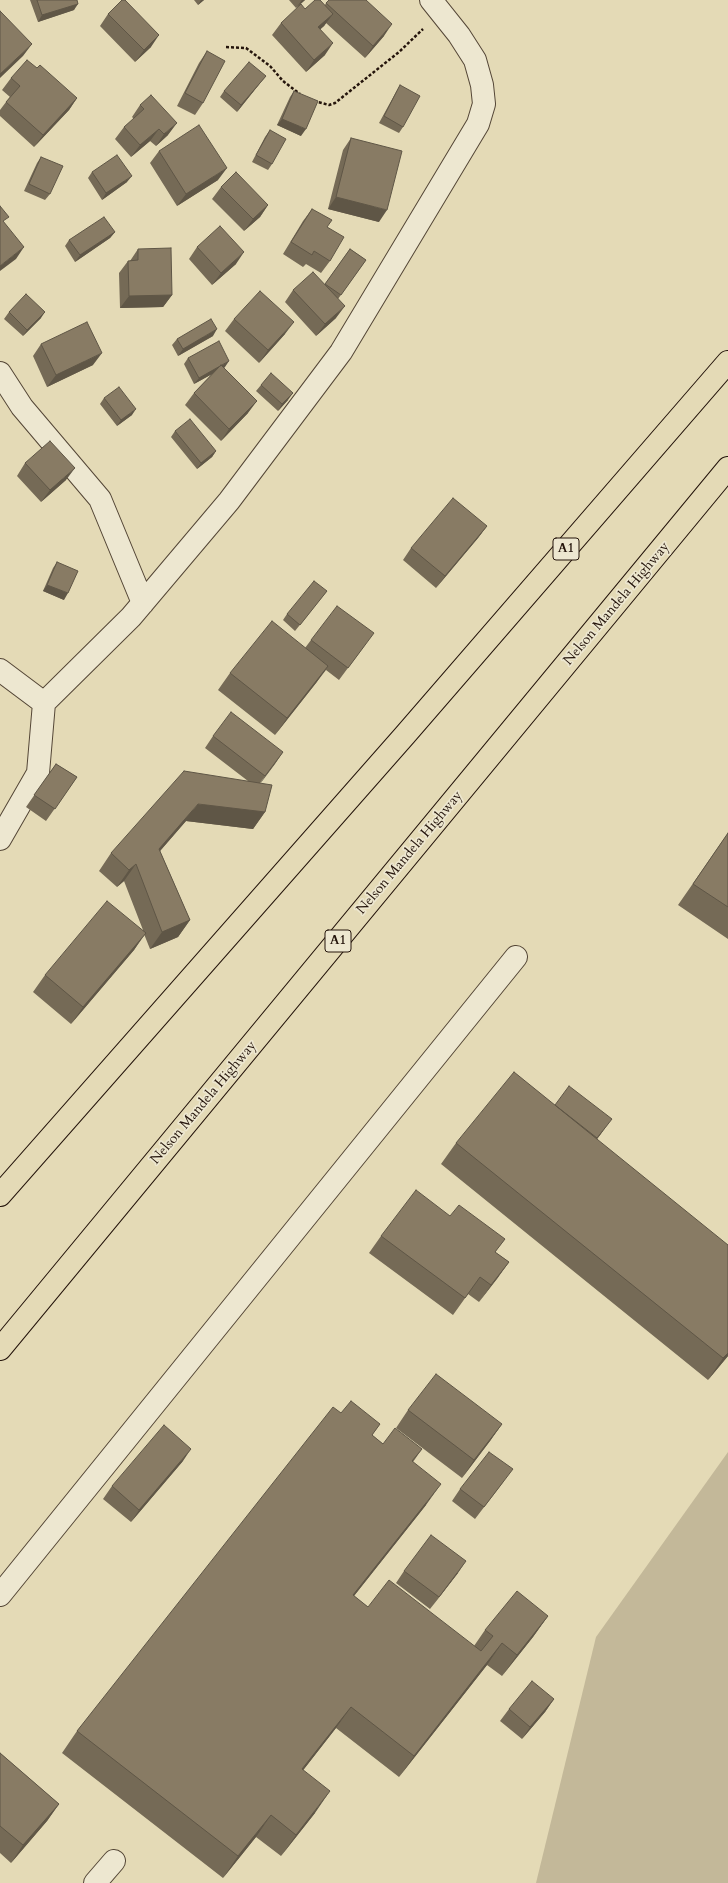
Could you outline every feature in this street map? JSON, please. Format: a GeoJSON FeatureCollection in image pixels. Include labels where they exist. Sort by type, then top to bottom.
{"type":"FeatureCollection","features":[{"type":"Feature","properties":{"kind":"highway","name":"A1"},"geometry":{"type":"LineString","coordinates":[[0,1195],[405,735],[728,362]]}},
{"type":"Feature","properties":{"kind":"highway","name":"Nelson Mandela Highway"},"geometry":{"type":"LineString","coordinates":[[0,1349],[728,468]]}},
{"type":"Feature","properties":{"kind":"street"},"geometry":{"type":"LineString","coordinates":[[0,839],[38,773],[44,703],[142,603],[229,502],[341,352],[478,124],[484,104],[482,85],[475,60],[459,35],[435,6]]}},
{"type":"Feature","properties":{"kind":"street"},"geometry":{"type":"LineString","coordinates":[[0,373],[22,407],[100,499],[142,603]]}},
{"type":"Feature","properties":{"kind":"street"},"geometry":{"type":"LineString","coordinates":[[0,670],[44,703]]}},
{"type":"Feature","properties":{"kind":"street"},"geometry":{"type":"LineString","coordinates":[[0,1595],[516,957]]}},
{"type":"Feature","properties":{"kind":"street"},"geometry":{"type":"LineString","coordinates":[[95,1883],[114,1861]]}},
{"type":"Feature","properties":{"kind":"path"},"geometry":{"type":"LineString","coordinates":[[310,99],[329,105],[335,103],[399,52],[435,6]]}},
{"type":"Feature","properties":{"kind":"path"},"geometry":{"type":"LineString","coordinates":[[226,47],[246,48],[270,66],[283,81],[304,96]]}},
{"type":"Feature","properties":{"kind":"shaded area"},"geometry":{"type":"Polygon","coordinates":[[[728,1452],[728,1883],[536,1883],[596,1637],[728,1452]]]}},
{"type":"Feature","properties":{"kind":"building"},"geometry":{"type":"Polygon","coordinates":[[[37,0],[77,0],[78,4],[42,15],[37,0]]]}},
{"type":"Feature","properties":{"kind":"building"},"geometry":{"type":"Polygon","coordinates":[[[122,0],[125,0],[159,35],[144,50],[108,14],[122,0]]]}},
{"type":"Feature","properties":{"kind":"building"},"geometry":{"type":"Polygon","coordinates":[[[315,0],[320,0],[333,14],[318,27],[333,43],[314,60],[281,23],[301,4],[305,9],[315,0]]]}},
{"type":"Feature","properties":{"kind":"building"},"geometry":{"type":"Polygon","coordinates":[[[329,0],[366,0],[392,24],[373,46],[326,3],[329,0]]]}},
{"type":"Feature","properties":{"kind":"building"},"geometry":{"type":"Polygon","coordinates":[[[0,11],[32,44],[0,74],[0,11]]]}},
{"type":"Feature","properties":{"kind":"building"},"geometry":{"type":"Polygon","coordinates":[[[207,51],[225,61],[203,103],[185,93],[207,51]]]}},
{"type":"Feature","properties":{"kind":"building"},"geometry":{"type":"Polygon","coordinates":[[[27,60],[37,68],[40,65],[77,98],[43,135],[6,102],[20,86],[11,78],[27,60]]]}},
{"type":"Feature","properties":{"kind":"building"},"geometry":{"type":"Polygon","coordinates":[[[249,62],[266,76],[241,105],[224,91],[249,62]]]}},
{"type":"Feature","properties":{"kind":"building"},"geometry":{"type":"Polygon","coordinates":[[[400,85],[420,96],[403,127],[384,116],[400,85]]]}},
{"type":"Feature","properties":{"kind":"building"},"geometry":{"type":"Polygon","coordinates":[[[294,91],[318,101],[306,129],[282,119],[294,91]]]}},
{"type":"Feature","properties":{"kind":"building"},"geometry":{"type":"Polygon","coordinates":[[[151,95],[177,123],[164,134],[159,129],[140,145],[124,127],[144,109],[140,105],[151,95]]]}},
{"type":"Feature","properties":{"kind":"building"},"geometry":{"type":"Polygon","coordinates":[[[199,125],[227,168],[186,194],[159,151],[199,125]]]}},
{"type":"Feature","properties":{"kind":"building"},"geometry":{"type":"Polygon","coordinates":[[[270,130],[286,139],[272,164],[256,155],[270,130]]]}},
{"type":"Feature","properties":{"kind":"building"},"geometry":{"type":"Polygon","coordinates":[[[351,138],[402,151],[387,210],[336,197],[351,138]]]}},
{"type":"Feature","properties":{"kind":"building"},"geometry":{"type":"Polygon","coordinates":[[[117,155],[132,176],[106,193],[92,172],[117,155]]]}},
{"type":"Feature","properties":{"kind":"building"},"geometry":{"type":"Polygon","coordinates":[[[41,157],[63,166],[50,194],[29,184],[41,157]]]}},
{"type":"Feature","properties":{"kind":"building"},"geometry":{"type":"Polygon","coordinates":[[[236,172],[268,205],[253,219],[221,187],[236,172]]]}},
{"type":"Feature","properties":{"kind":"building"},"geometry":{"type":"Polygon","coordinates":[[[0,206],[9,217],[3,221],[24,247],[0,266],[0,206]]]}},
{"type":"Feature","properties":{"kind":"building"},"geometry":{"type":"Polygon","coordinates":[[[312,209],[332,220],[327,227],[344,237],[330,261],[314,251],[312,255],[291,242],[312,209]]]}},
{"type":"Feature","properties":{"kind":"building"},"geometry":{"type":"Polygon","coordinates":[[[104,217],[115,232],[80,255],[69,240],[104,217]]]}},
{"type":"Feature","properties":{"kind":"building"},"geometry":{"type":"Polygon","coordinates":[[[220,226],[244,252],[221,273],[197,247],[220,226]]]}},
{"type":"Feature","properties":{"kind":"building"},"geometry":{"type":"Polygon","coordinates":[[[171,248],[172,295],[129,296],[128,261],[138,260],[138,249],[171,248]]]}},
{"type":"Feature","properties":{"kind":"building"},"geometry":{"type":"Polygon","coordinates":[[[350,249],[366,260],[341,295],[325,284],[350,249]]]}},
{"type":"Feature","properties":{"kind":"building"},"geometry":{"type":"Polygon","coordinates":[[[313,272],[345,306],[325,324],[293,290],[313,272]]]}},
{"type":"Feature","properties":{"kind":"building"},"geometry":{"type":"Polygon","coordinates":[[[260,291],[294,322],[268,350],[234,319],[260,291]]]}},
{"type":"Feature","properties":{"kind":"building"},"geometry":{"type":"Polygon","coordinates":[[[26,294],[45,312],[27,330],[9,312],[26,294]]]}},
{"type":"Feature","properties":{"kind":"building"},"geometry":{"type":"Polygon","coordinates":[[[211,319],[217,329],[183,349],[177,339],[211,319]]]}},
{"type":"Feature","properties":{"kind":"building"},"geometry":{"type":"Polygon","coordinates":[[[87,322],[102,353],[56,375],[41,344],[87,322]]]}},
{"type":"Feature","properties":{"kind":"building"},"geometry":{"type":"Polygon","coordinates":[[[219,341],[229,361],[199,378],[188,358],[219,341]]]}},
{"type":"Feature","properties":{"kind":"building"},"geometry":{"type":"Polygon","coordinates":[[[221,365],[257,401],[229,429],[194,393],[221,365]]]}},
{"type":"Feature","properties":{"kind":"building"},"geometry":{"type":"Polygon","coordinates":[[[271,373],[293,393],[282,404],[261,385],[271,373]]]}},
{"type":"Feature","properties":{"kind":"building"},"geometry":{"type":"Polygon","coordinates":[[[119,387],[136,409],[121,420],[104,398],[119,387]]]}},
{"type":"Feature","properties":{"kind":"building"},"geometry":{"type":"Polygon","coordinates":[[[190,419],[216,451],[201,463],[175,431],[190,419]]]}},
{"type":"Feature","properties":{"kind":"building"},"geometry":{"type":"Polygon","coordinates":[[[50,441],[75,468],[50,490],[25,463],[50,441]]]}},
{"type":"Feature","properties":{"kind":"building"},"geometry":{"type":"Polygon","coordinates":[[[453,498],[487,526],[445,576],[411,548],[453,498]]]}},
{"type":"Feature","properties":{"kind":"building"},"geometry":{"type":"Polygon","coordinates":[[[57,562],[78,571],[68,593],[47,585],[57,562]]]}},
{"type":"Feature","properties":{"kind":"building"},"geometry":{"type":"Polygon","coordinates":[[[314,581],[327,591],[300,625],[287,614],[314,581]]]}},
{"type":"Feature","properties":{"kind":"building"},"geometry":{"type":"Polygon","coordinates":[[[337,606],[374,633],[348,668],[311,640],[337,606]]]}},
{"type":"Feature","properties":{"kind":"building"},"geometry":{"type":"Polygon","coordinates":[[[272,621],[328,666],[287,718],[230,673],[272,621]]]}},
{"type":"Feature","properties":{"kind":"building"},"geometry":{"type":"Polygon","coordinates":[[[231,712],[283,752],[265,776],[213,736],[231,712]]]}},
{"type":"Feature","properties":{"kind":"building"},"geometry":{"type":"Polygon","coordinates":[[[56,764],[77,777],[55,809],[34,795],[56,764]]]}},
{"type":"Feature","properties":{"kind":"building"},"geometry":{"type":"Polygon","coordinates":[[[184,771],[272,785],[265,812],[198,804],[159,849],[190,920],[162,932],[136,864],[129,870],[111,853],[184,771]]]}},
{"type":"Feature","properties":{"kind":"building"},"geometry":{"type":"Polygon","coordinates":[[[728,833],[728,907],[693,884],[728,833]]]}},
{"type":"Feature","properties":{"kind":"building"},"geometry":{"type":"Polygon","coordinates":[[[107,901],[146,933],[83,1007],[45,975],[107,901]]]}},
{"type":"Feature","properties":{"kind":"building"},"geometry":{"type":"Polygon","coordinates":[[[514,1072],[728,1245],[728,1353],[723,1358],[456,1143],[514,1072]]]}},
{"type":"Feature","properties":{"kind":"building"},"geometry":{"type":"Polygon","coordinates":[[[569,1086],[612,1119],[597,1138],[555,1105],[569,1086]]]}},
{"type":"Feature","properties":{"kind":"building"},"geometry":{"type":"Polygon","coordinates":[[[416,1190],[450,1216],[459,1205],[505,1239],[495,1252],[509,1262],[491,1285],[480,1277],[465,1298],[381,1236],[416,1190]]]}},
{"type":"Feature","properties":{"kind":"building"},"geometry":{"type":"Polygon","coordinates":[[[436,1374],[502,1424],[474,1460],[408,1410],[436,1374]]]}},
{"type":"Feature","properties":{"kind":"building"},"geometry":{"type":"Polygon","coordinates":[[[351,1401],[380,1424],[372,1435],[383,1444],[395,1428],[422,1449],[412,1461],[441,1484],[353,1595],[368,1607],[389,1580],[481,1651],[493,1636],[485,1630],[517,1591],[548,1616],[517,1655],[502,1643],[414,1756],[351,1707],[302,1769],[330,1791],[296,1835],[271,1815],[238,1856],[77,1731],[333,1407],[341,1413],[351,1401]]]}},
{"type":"Feature","properties":{"kind":"building"},"geometry":{"type":"Polygon","coordinates":[[[164,1425],[191,1449],[139,1510],[112,1486],[164,1425]]]}},
{"type":"Feature","properties":{"kind":"building"},"geometry":{"type":"Polygon","coordinates":[[[489,1452],[513,1469],[484,1507],[460,1489],[489,1452]]]}},
{"type":"Feature","properties":{"kind":"building"},"geometry":{"type":"Polygon","coordinates":[[[431,1535],[466,1561],[439,1597],[404,1571],[431,1535]]]}},
{"type":"Feature","properties":{"kind":"building"},"geometry":{"type":"Polygon","coordinates":[[[532,1681],[554,1699],[530,1727],[509,1709],[532,1681]]]}},
{"type":"Feature","properties":{"kind":"building"},"geometry":{"type":"Polygon","coordinates":[[[0,1753],[59,1804],[23,1845],[0,1826],[0,1753]]]}}]}
